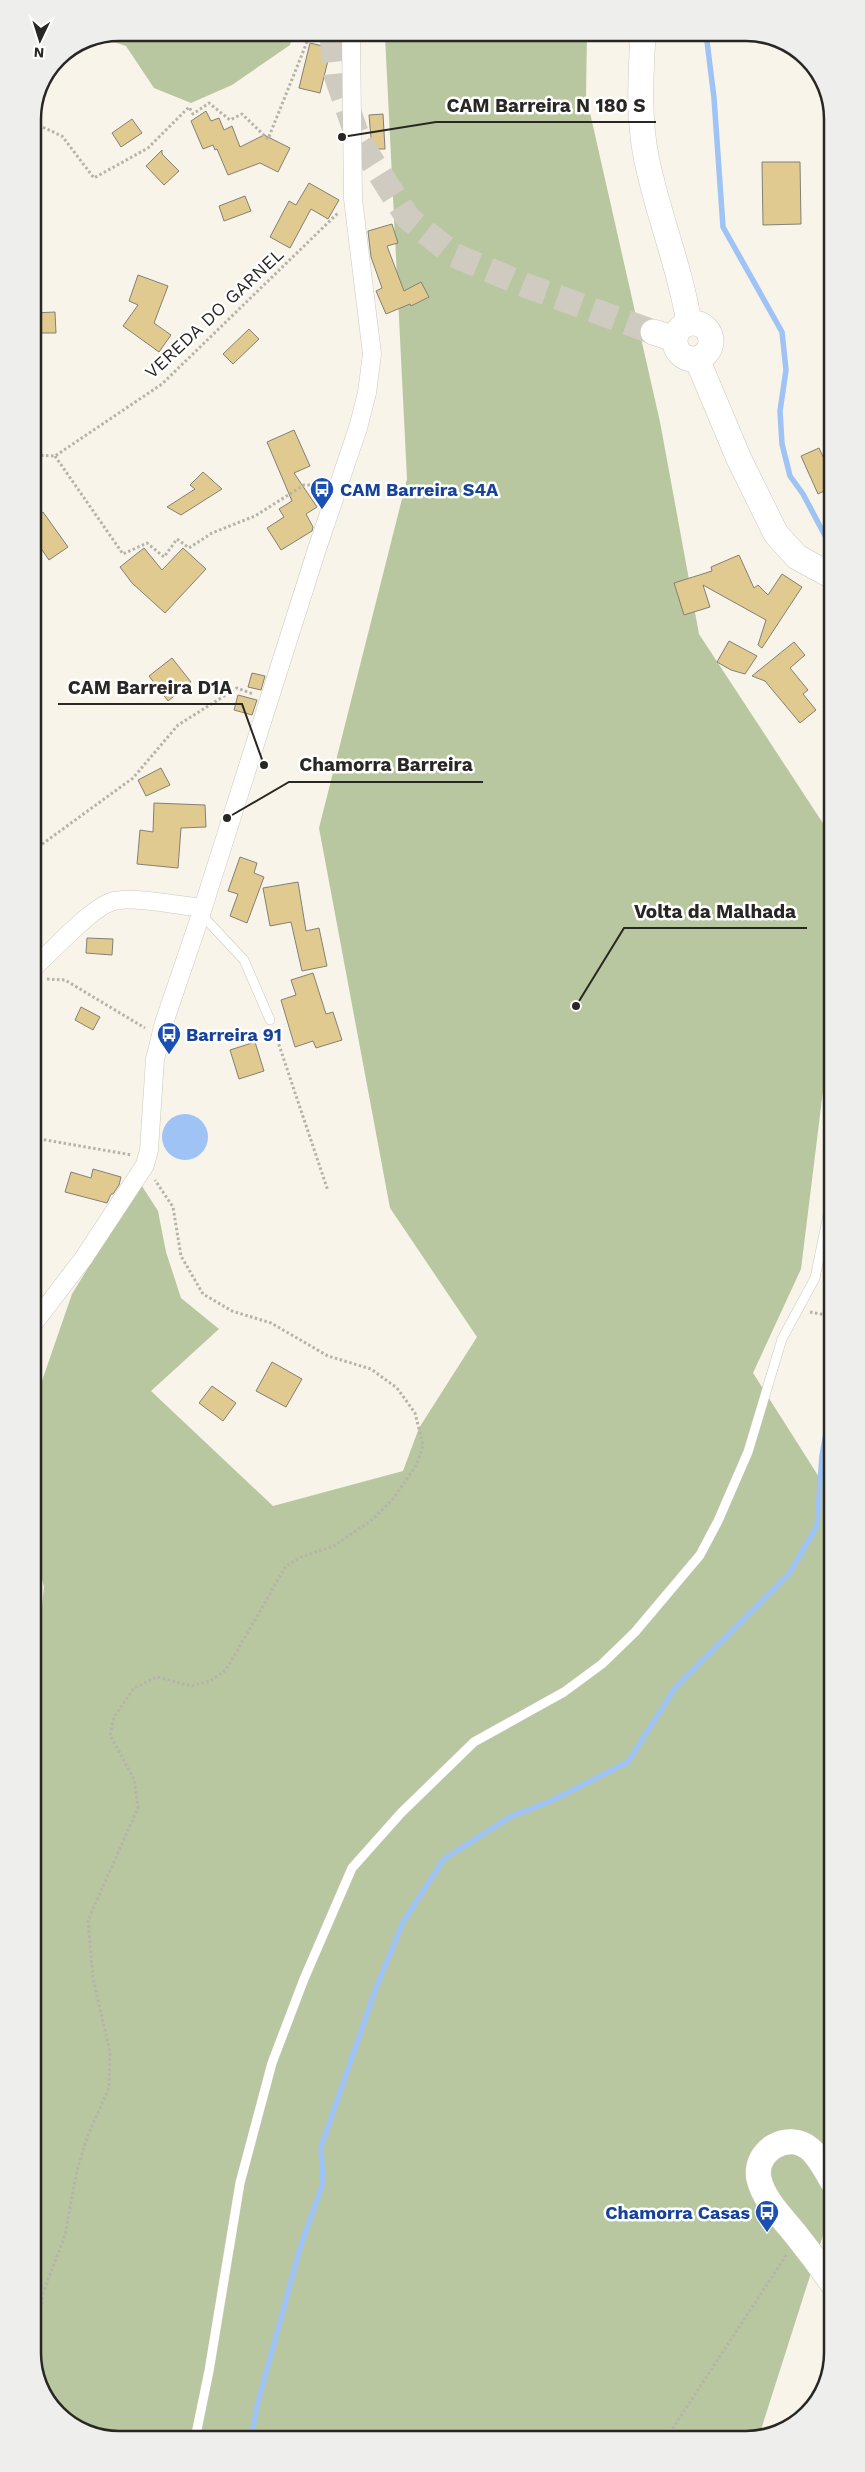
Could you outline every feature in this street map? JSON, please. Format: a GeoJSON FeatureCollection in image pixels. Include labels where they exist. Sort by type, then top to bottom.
{"type":"FeatureCollection","features":[{"type":"Feature","properties":{"kind":"main road"},"geometry":{"type":"LineString","coordinates":[[642,41],[642,116],[646,156],[679,273],[672,331],[676,351],[691,360],[702,357],[710,348],[711,337],[700,324],[672,331]]}},
{"type":"Feature","properties":{"kind":"main road"},"geometry":{"type":"LineString","coordinates":[[697,359],[739,459],[776,534],[797,557],[824,572]]}},
{"type":"Feature","properties":{"kind":"main road"},"geometry":{"type":"LineString","coordinates":[[824,2168],[816,2155],[803,2144],[795,2142],[778,2143],[765,2154],[759,2170],[763,2189],[774,2208],[824,2272]]}},
{"type":"Feature","properties":{"kind":"street"},"geometry":{"type":"LineString","coordinates":[[41,1313],[84,1258],[146,1161],[155,1058],[160,1037],[358,428],[367,393],[372,354],[353,199],[351,41]]}},
{"type":"Feature","properties":{"kind":"street"},"geometry":{"type":"LineString","coordinates":[[41,970],[100,908],[114,901],[130,900],[202,911]]}},
{"type":"Feature","properties":{"kind":"lane"},"geometry":{"type":"LineString","coordinates":[[202,911],[244,960],[270,1020]]}},
{"type":"Feature","properties":{"kind":"lane"},"geometry":{"type":"LineString","coordinates":[[197,2431],[209,2371],[240,2183],[272,2063],[304,1979],[352,1868],[401,1813],[474,1742],[564,1692],[602,1664],[635,1632],[700,1555],[718,1521],[748,1452],[782,1338],[815,1278],[824,1234]]}},
{"type":"Feature","properties":{"kind":"path"},"geometry":{"type":"LineString","coordinates":[[41,126],[62,136],[94,178],[148,148],[189,108],[193,114],[210,103],[230,120],[242,114],[268,139],[307,41]]}},
{"type":"Feature","properties":{"kind":"path","name":"VEREDA DO GARNEL"},"geometry":{"type":"LineString","coordinates":[[55,456],[162,384],[353,199]]}},
{"type":"Feature","properties":{"kind":"path"},"geometry":{"type":"LineString","coordinates":[[41,455],[55,456],[123,554],[147,543],[164,557],[178,539],[189,548],[212,533],[255,516],[304,486],[339,484]]}},
{"type":"Feature","properties":{"kind":"path"},"geometry":{"type":"LineString","coordinates":[[41,845],[133,778],[178,725],[237,688],[251,692],[268,705]]}},
{"type":"Feature","properties":{"kind":"path"},"geometry":{"type":"LineString","coordinates":[[41,974],[66,980],[160,1037]]}},
{"type":"Feature","properties":{"kind":"path"},"geometry":{"type":"LineString","coordinates":[[270,1020],[328,1191]]}},
{"type":"Feature","properties":{"kind":"path"},"geometry":{"type":"LineString","coordinates":[[41,1139],[146,1161],[173,1206],[181,1256],[203,1294],[232,1311],[271,1323],[328,1356],[371,1370],[398,1388],[415,1413],[423,1445],[412,1471],[393,1499],[373,1519],[334,1546],[300,1556],[286,1566],[226,1670],[210,1682],[192,1686],[158,1677],[134,1688],[114,1717],[110,1735],[134,1779],[138,1808],[88,1920],[93,1978],[110,2052],[109,2088],[88,2135],[77,2170],[65,2235],[43,2293],[41,2309]]}},
{"type":"Feature","properties":{"kind":"path"},"geometry":{"type":"LineString","coordinates":[[797,1310],[824,1315]]}},
{"type":"Feature","properties":{"kind":"path"},"geometry":{"type":"LineString","coordinates":[[671,2431],[798,2237]]}},
{"type":"Feature","properties":{"kind":"green space"},"geometry":{"type":"Polygon","coordinates":[[[291,41],[290,45],[232,85],[191,103],[154,88],[126,46],[113,42],[291,41]]]}},
{"type":"Feature","properties":{"kind":"green space"},"geometry":{"type":"Polygon","coordinates":[[[385,41],[587,41],[586,95],[660,422],[699,634],[824,825],[824,1083],[801,1269],[753,1373],[824,1485],[824,2232],[761,2429],[756,2430],[114,2431],[90,2425],[72,2415],[54,2396],[47,2382],[42,2363],[41,1615],[44,1587],[41,1575],[41,1384],[72,1294],[140,1183],[158,1211],[166,1252],[181,1298],[219,1329],[151,1391],[273,1506],[403,1471],[419,1428],[477,1337],[390,1208],[319,828],[407,479],[385,41]]]}},
{"type":"Feature","properties":{"kind":"water"},"geometry":{"type":"Polygon","coordinates":[[[181,1114],[189,1114],[198,1118],[204,1124],[208,1137],[204,1150],[198,1156],[189,1160],[181,1160],[172,1156],[166,1150],[162,1141],[162,1133],[166,1124],[172,1118],[181,1114]]]}},
{"type":"Feature","properties":{"kind":"building"},"geometry":{"type":"Polygon","coordinates":[[[310,43],[331,48],[320,93],[299,88],[310,43]]]}},
{"type":"Feature","properties":{"kind":"building"},"geometry":{"type":"Polygon","coordinates":[[[206,111],[211,121],[219,118],[224,130],[232,126],[240,147],[264,135],[290,148],[278,172],[260,163],[228,175],[217,149],[215,150],[213,145],[203,149],[191,121],[206,111]]]}},
{"type":"Feature","properties":{"kind":"building"},"geometry":{"type":"Polygon","coordinates":[[[383,114],[385,149],[372,149],[369,115],[383,114]]]}},
{"type":"Feature","properties":{"kind":"building"},"geometry":{"type":"Polygon","coordinates":[[[132,119],[142,133],[121,147],[112,133],[132,119]]]}},
{"type":"Feature","properties":{"kind":"building"},"geometry":{"type":"Polygon","coordinates":[[[162,150],[162,154],[179,171],[164,185],[146,166],[162,150]]]}},
{"type":"Feature","properties":{"kind":"building"},"geometry":{"type":"Polygon","coordinates":[[[762,162],[800,162],[801,224],[763,225],[762,162]]]}},
{"type":"Feature","properties":{"kind":"building"},"geometry":{"type":"Polygon","coordinates":[[[309,183],[339,200],[328,219],[311,209],[290,248],[270,237],[289,201],[296,205],[309,183]]]}},
{"type":"Feature","properties":{"kind":"building"},"geometry":{"type":"Polygon","coordinates":[[[245,196],[251,211],[224,221],[219,206],[245,196]]]}},
{"type":"Feature","properties":{"kind":"building"},"geometry":{"type":"Polygon","coordinates":[[[392,224],[398,243],[387,246],[404,291],[421,282],[429,297],[411,306],[410,304],[386,314],[376,291],[382,288],[371,257],[368,231],[392,224]]]}},
{"type":"Feature","properties":{"kind":"building"},"geometry":{"type":"Polygon","coordinates":[[[138,275],[168,286],[154,323],[171,335],[159,352],[123,326],[138,305],[129,301],[138,275]]]}},
{"type":"Feature","properties":{"kind":"building"},"geometry":{"type":"Polygon","coordinates":[[[55,312],[56,333],[41,333],[41,313],[55,312]]]}},
{"type":"Feature","properties":{"kind":"building"},"geometry":{"type":"Polygon","coordinates":[[[249,329],[259,339],[233,364],[223,354],[249,329]]]}},
{"type":"Feature","properties":{"kind":"building"},"geometry":{"type":"Polygon","coordinates":[[[294,430],[310,466],[294,473],[317,507],[306,514],[313,527],[312,531],[281,550],[267,528],[284,517],[279,509],[292,501],[267,442],[294,430]]]}},
{"type":"Feature","properties":{"kind":"building"},"geometry":{"type":"Polygon","coordinates":[[[819,448],[824,458],[824,491],[818,494],[801,456],[819,448]]]}},
{"type":"Feature","properties":{"kind":"building"},"geometry":{"type":"Polygon","coordinates":[[[203,472],[222,489],[181,515],[167,507],[195,489],[190,485],[203,472]]]}},
{"type":"Feature","properties":{"kind":"building"},"geometry":{"type":"Polygon","coordinates":[[[43,512],[68,547],[49,560],[41,548],[41,513],[43,512]]]}},
{"type":"Feature","properties":{"kind":"building"},"geometry":{"type":"Polygon","coordinates":[[[144,548],[162,570],[183,548],[206,569],[165,613],[132,583],[120,567],[144,548]]]}},
{"type":"Feature","properties":{"kind":"building"},"geometry":{"type":"Polygon","coordinates":[[[739,555],[754,588],[758,585],[768,595],[782,574],[802,587],[762,648],[758,645],[766,620],[703,585],[710,607],[684,615],[674,583],[712,571],[711,567],[739,555]]]}},
{"type":"Feature","properties":{"kind":"building"},"geometry":{"type":"Polygon","coordinates":[[[729,641],[757,656],[745,674],[731,670],[717,662],[729,641]]]}},
{"type":"Feature","properties":{"kind":"building"},"geometry":{"type":"Polygon","coordinates":[[[794,642],[805,655],[790,668],[808,690],[803,694],[816,710],[800,723],[765,681],[752,676],[794,642]]]}},
{"type":"Feature","properties":{"kind":"building"},"geometry":{"type":"Polygon","coordinates":[[[172,658],[191,682],[168,701],[149,676],[172,658]]]}},
{"type":"Feature","properties":{"kind":"building"},"geometry":{"type":"Polygon","coordinates":[[[252,673],[265,676],[261,690],[248,687],[252,673]]]}},
{"type":"Feature","properties":{"kind":"building"},"geometry":{"type":"Polygon","coordinates":[[[238,695],[257,700],[252,715],[234,710],[238,695]]]}},
{"type":"Feature","properties":{"kind":"building"},"geometry":{"type":"Polygon","coordinates":[[[161,768],[170,785],[146,796],[138,780],[161,768]]]}},
{"type":"Feature","properties":{"kind":"building"},"geometry":{"type":"Polygon","coordinates":[[[154,803],[205,805],[206,827],[181,828],[178,868],[137,864],[140,830],[153,832],[154,803]]]}},
{"type":"Feature","properties":{"kind":"building"},"geometry":{"type":"Polygon","coordinates":[[[240,857],[257,863],[254,873],[264,877],[247,923],[230,916],[238,894],[228,891],[240,857]]]}},
{"type":"Feature","properties":{"kind":"building"},"geometry":{"type":"Polygon","coordinates":[[[298,882],[306,931],[319,928],[327,966],[302,971],[291,922],[270,926],[263,888],[298,882]]]}},
{"type":"Feature","properties":{"kind":"building"},"geometry":{"type":"Polygon","coordinates":[[[87,938],[113,939],[112,955],[86,953],[87,938]]]}},
{"type":"Feature","properties":{"kind":"building"},"geometry":{"type":"Polygon","coordinates":[[[313,973],[326,1014],[333,1012],[342,1040],[316,1048],[313,1041],[295,1047],[281,1000],[296,995],[291,980],[313,973]]]}},
{"type":"Feature","properties":{"kind":"building"},"geometry":{"type":"Polygon","coordinates":[[[81,1007],[100,1017],[93,1030],[75,1020],[81,1007]]]}},
{"type":"Feature","properties":{"kind":"building"},"geometry":{"type":"Polygon","coordinates":[[[255,1042],[264,1071],[239,1079],[230,1050],[255,1042]]]}},
{"type":"Feature","properties":{"kind":"building"},"geometry":{"type":"Polygon","coordinates":[[[93,1169],[121,1177],[119,1185],[111,1194],[107,1203],[65,1192],[71,1172],[91,1178],[93,1169]]]}},
{"type":"Feature","properties":{"kind":"building"},"geometry":{"type":"Polygon","coordinates":[[[272,1362],[302,1379],[286,1407],[256,1391],[272,1362]]]}},
{"type":"Feature","properties":{"kind":"building"},"geometry":{"type":"Polygon","coordinates":[[[212,1386],[236,1403],[223,1421],[199,1403],[212,1386]]]}},
{"type":"Feature","properties":{"kind":"waterway"},"geometry":{"type":"LineString","coordinates":[[707,41],[714,98],[723,227],[782,332],[786,370],[780,411],[782,444],[790,476],[803,494],[824,534]]}},
{"type":"Feature","properties":{"kind":"waterway"},"geometry":{"type":"LineString","coordinates":[[252,2431],[257,2406],[300,2248],[323,2183],[321,2147],[376,1988],[403,1922],[444,1859],[510,1817],[551,1801],[628,1762],[675,1688],[789,1574],[817,1526],[824,1444]]}},
{"type":"Feature","properties":{"kind":"tunnel"},"geometry":{"type":"LineString","coordinates":[[332,41],[336,75],[359,141],[408,218],[454,255],[527,286],[653,332]]}},
{"type":"Feature","properties":{"kind":"place","name":"CAM Barreira N 180 S"},"geometry":{"type":"Point","coordinates":[342,137]}},
{"type":"Feature","properties":{"kind":"place","name":"CAM Barreira S4A"},"geometry":{"type":"Point","coordinates":[322,510]}},
{"type":"Feature","properties":{"kind":"place","name":"CAM Barreira D1A"},"geometry":{"type":"Point","coordinates":[264,765]}},
{"type":"Feature","properties":{"kind":"place","name":"Chamorra Barreira"},"geometry":{"type":"Point","coordinates":[227,818]}},
{"type":"Feature","properties":{"kind":"place","name":"Volta da Malhada"},"geometry":{"type":"Point","coordinates":[576,1006]}},
{"type":"Feature","properties":{"kind":"place","name":"Barreira 91"},"geometry":{"type":"Point","coordinates":[169,1055]}},
{"type":"Feature","properties":{"kind":"place","name":"Chamorra Casas"},"geometry":{"type":"Point","coordinates":[767,2233]}}]}
